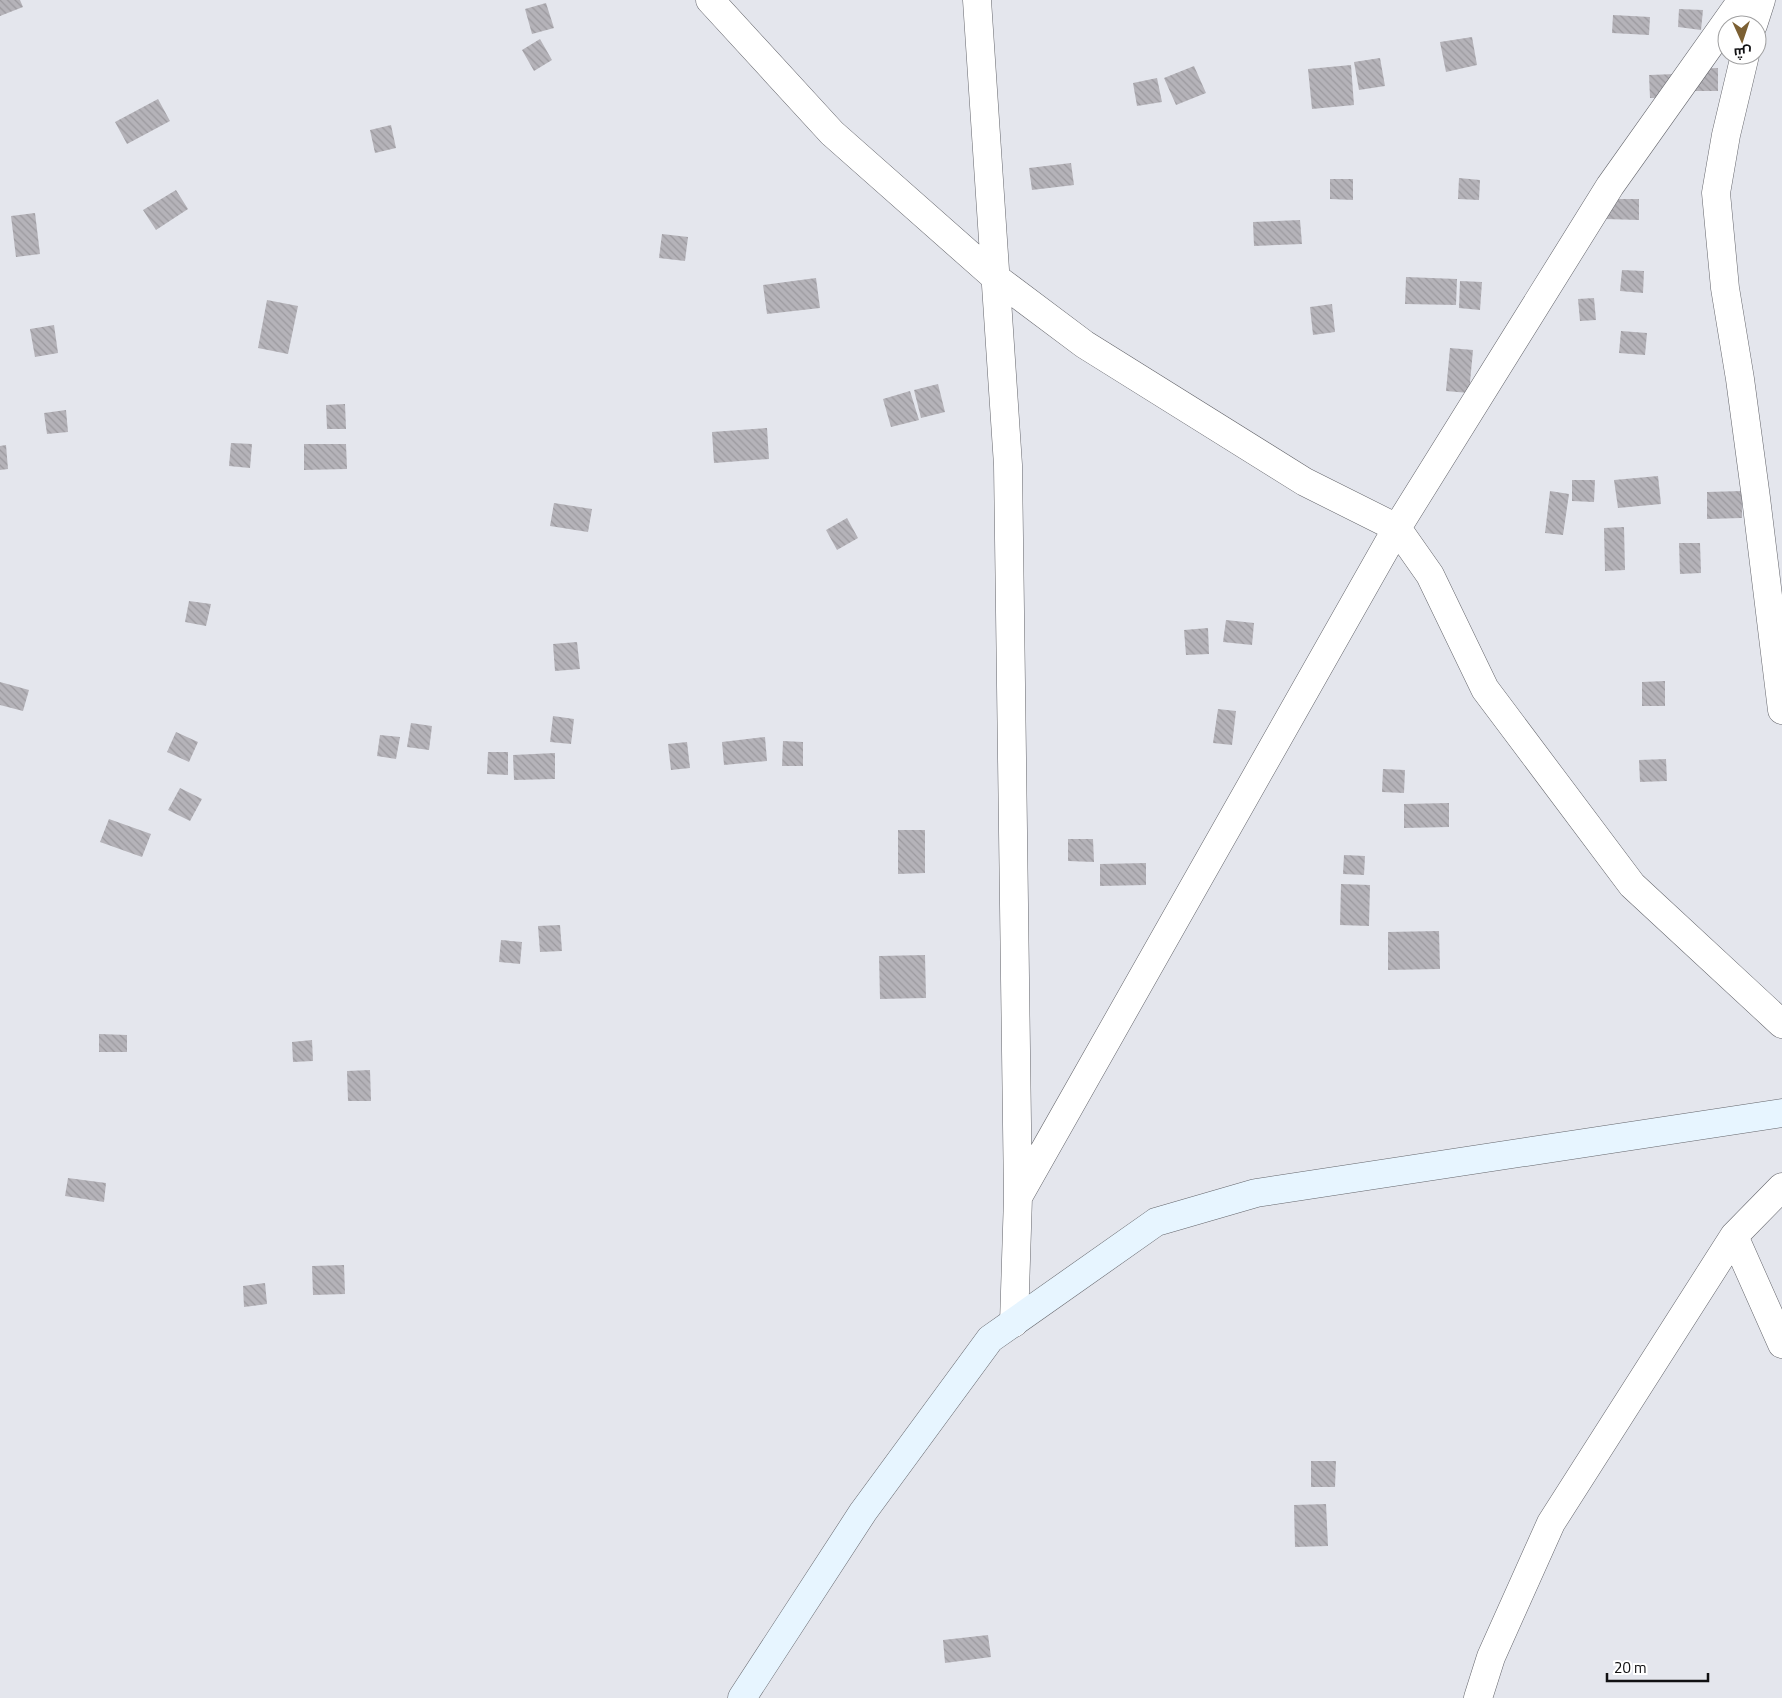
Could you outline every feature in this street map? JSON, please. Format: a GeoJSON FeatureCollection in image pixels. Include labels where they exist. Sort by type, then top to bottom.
{"type":"FeatureCollection","features":[{"type":"Feature","properties":{"kind":"street"},"geometry":{"type":"LineString","coordinates":[[710,0],[832,133],[996,278],[1084,344],[1288,472],[1397,528],[1430,575],[1485,690],[1632,884],[1782,1024]]}},
{"type":"Feature","properties":{"kind":"street"},"geometry":{"type":"LineString","coordinates":[[977,0],[1008,465],[1018,1197],[1014,1323]]}},
{"type":"Feature","properties":{"kind":"street"},"geometry":{"type":"LineString","coordinates":[[1018,1197],[1397,528],[1610,186],[1742,0]]}},
{"type":"Feature","properties":{"kind":"street"},"geometry":{"type":"LineString","coordinates":[[1756,15],[1761,0]]}},
{"type":"Feature","properties":{"kind":"street"},"geometry":{"type":"LineString","coordinates":[[1743,65],[1726,135],[1716,193],[1726,288],[1756,498],[1782,710]]}},
{"type":"Feature","properties":{"kind":"street"},"geometry":{"type":"LineString","coordinates":[[742,1698],[864,1512],[990,1339],[1156,1222],[1256,1193],[1782,1113]]}},
{"type":"Feature","properties":{"kind":"street"},"geometry":{"type":"LineString","coordinates":[[1478,1698],[1491,1657],[1551,1523],[1734,1236],[1782,1188]]}},
{"type":"Feature","properties":{"kind":"street"},"geometry":{"type":"LineString","coordinates":[[1734,1236],[1782,1344]]}},
{"type":"Feature","properties":{"kind":"building"},"geometry":{"type":"Polygon","coordinates":[[[0,0],[20,0],[23,7],[0,16],[0,0]]]}},
{"type":"Feature","properties":{"kind":"building"},"geometry":{"type":"Polygon","coordinates":[[[546,3],[554,28],[532,34],[525,9],[546,3]]]}},
{"type":"Feature","properties":{"kind":"building"},"geometry":{"type":"Polygon","coordinates":[[[1679,9],[1703,10],[1701,30],[1678,27],[1679,9]]]}},
{"type":"Feature","properties":{"kind":"building"},"geometry":{"type":"Polygon","coordinates":[[[1613,15],[1650,17],[1649,35],[1612,33],[1613,15]]]}},
{"type":"Feature","properties":{"kind":"building"},"geometry":{"type":"Polygon","coordinates":[[[1472,37],[1477,65],[1446,72],[1440,42],[1472,37]]]}},
{"type":"Feature","properties":{"kind":"building"},"geometry":{"type":"Polygon","coordinates":[[[540,39],[552,60],[534,71],[522,50],[540,39]]]}},
{"type":"Feature","properties":{"kind":"building"},"geometry":{"type":"Polygon","coordinates":[[[1380,58],[1385,86],[1359,90],[1354,62],[1380,58]]]}},
{"type":"Feature","properties":{"kind":"building"},"geometry":{"type":"Polygon","coordinates":[[[1351,65],[1354,105],[1312,109],[1308,69],[1351,65]]]}},
{"type":"Feature","properties":{"kind":"building"},"geometry":{"type":"Polygon","coordinates":[[[1194,66],[1206,93],[1176,105],[1164,78],[1194,66]]]}},
{"type":"Feature","properties":{"kind":"building"},"geometry":{"type":"Polygon","coordinates":[[[1718,68],[1718,91],[1679,91],[1679,69],[1718,68]]]}},
{"type":"Feature","properties":{"kind":"building"},"geometry":{"type":"Polygon","coordinates":[[[1676,74],[1676,98],[1650,98],[1649,75],[1676,74]]]}},
{"type":"Feature","properties":{"kind":"building"},"geometry":{"type":"Polygon","coordinates":[[[1157,78],[1162,102],[1137,106],[1133,83],[1157,78]]]}},
{"type":"Feature","properties":{"kind":"building"},"geometry":{"type":"Polygon","coordinates":[[[158,99],[170,121],[127,144],[115,122],[158,99]]]}},
{"type":"Feature","properties":{"kind":"building"},"geometry":{"type":"Polygon","coordinates":[[[391,125],[396,148],[375,153],[370,130],[391,125]]]}},
{"type":"Feature","properties":{"kind":"building"},"geometry":{"type":"Polygon","coordinates":[[[1071,163],[1074,185],[1032,190],[1029,168],[1071,163]]]}},
{"type":"Feature","properties":{"kind":"building"},"geometry":{"type":"Polygon","coordinates":[[[1459,178],[1480,180],[1479,200],[1458,199],[1459,178]]]}},
{"type":"Feature","properties":{"kind":"building"},"geometry":{"type":"Polygon","coordinates":[[[1330,179],[1353,179],[1353,200],[1330,199],[1330,179]]]}},
{"type":"Feature","properties":{"kind":"building"},"geometry":{"type":"Polygon","coordinates":[[[176,190],[188,209],[156,230],[143,210],[176,190]]]}},
{"type":"Feature","properties":{"kind":"building"},"geometry":{"type":"Polygon","coordinates":[[[1605,199],[1639,199],[1639,220],[1605,219],[1605,199]]]}},
{"type":"Feature","properties":{"kind":"building"},"geometry":{"type":"Polygon","coordinates":[[[35,213],[40,254],[16,257],[11,216],[35,213]]]}},
{"type":"Feature","properties":{"kind":"building"},"geometry":{"type":"Polygon","coordinates":[[[1300,220],[1302,244],[1254,246],[1253,222],[1300,220]]]}},
{"type":"Feature","properties":{"kind":"building"},"geometry":{"type":"Polygon","coordinates":[[[662,234],[688,237],[685,261],[659,258],[662,234]]]}},
{"type":"Feature","properties":{"kind":"building"},"geometry":{"type":"Polygon","coordinates":[[[1622,270],[1644,271],[1643,293],[1620,291],[1622,270]]]}},
{"type":"Feature","properties":{"kind":"building"},"geometry":{"type":"Polygon","coordinates":[[[1406,277],[1457,279],[1456,305],[1405,304],[1406,277]]]}},
{"type":"Feature","properties":{"kind":"building"},"geometry":{"type":"Polygon","coordinates":[[[816,278],[820,308],[767,314],[763,285],[816,278]]]}},
{"type":"Feature","properties":{"kind":"building"},"geometry":{"type":"Polygon","coordinates":[[[1460,281],[1482,282],[1480,310],[1459,308],[1460,281]]]}},
{"type":"Feature","properties":{"kind":"building"},"geometry":{"type":"Polygon","coordinates":[[[1594,298],[1596,320],[1580,321],[1578,299],[1594,298]]]}},
{"type":"Feature","properties":{"kind":"building"},"geometry":{"type":"Polygon","coordinates":[[[267,300],[298,306],[288,354],[258,348],[267,300]]]}},
{"type":"Feature","properties":{"kind":"building"},"geometry":{"type":"Polygon","coordinates":[[[1332,304],[1335,332],[1313,335],[1310,307],[1332,304]]]}},
{"type":"Feature","properties":{"kind":"building"},"geometry":{"type":"Polygon","coordinates":[[[54,325],[58,353],[35,357],[30,329],[54,325]]]}},
{"type":"Feature","properties":{"kind":"building"},"geometry":{"type":"Polygon","coordinates":[[[1621,331],[1647,333],[1645,355],[1619,353],[1621,331]]]}},
{"type":"Feature","properties":{"kind":"building"},"geometry":{"type":"Polygon","coordinates":[[[1450,348],[1473,350],[1469,393],[1446,391],[1450,348]]]}},
{"type":"Feature","properties":{"kind":"building"},"geometry":{"type":"Polygon","coordinates":[[[938,384],[945,412],[921,418],[914,390],[938,384]]]}},
{"type":"Feature","properties":{"kind":"building"},"geometry":{"type":"Polygon","coordinates":[[[910,391],[919,420],[891,427],[883,399],[910,391]]]}},
{"type":"Feature","properties":{"kind":"building"},"geometry":{"type":"Polygon","coordinates":[[[345,404],[346,429],[327,429],[326,405],[345,404]]]}},
{"type":"Feature","properties":{"kind":"building"},"geometry":{"type":"Polygon","coordinates":[[[66,410],[68,432],[47,434],[44,413],[66,410]]]}},
{"type":"Feature","properties":{"kind":"building"},"geometry":{"type":"Polygon","coordinates":[[[767,428],[769,459],[714,463],[712,432],[767,428]]]}},
{"type":"Feature","properties":{"kind":"building"},"geometry":{"type":"Polygon","coordinates":[[[231,443],[252,444],[250,468],[229,466],[231,443]]]}},
{"type":"Feature","properties":{"kind":"building"},"geometry":{"type":"Polygon","coordinates":[[[304,444],[346,444],[347,469],[304,470],[304,444]]]}},
{"type":"Feature","properties":{"kind":"building"},"geometry":{"type":"Polygon","coordinates":[[[6,445],[8,469],[0,470],[0,446],[6,445]]]}},
{"type":"Feature","properties":{"kind":"building"},"geometry":{"type":"Polygon","coordinates":[[[1658,476],[1661,504],[1618,508],[1614,480],[1658,476]]]}},
{"type":"Feature","properties":{"kind":"building"},"geometry":{"type":"Polygon","coordinates":[[[1572,480],[1595,480],[1594,502],[1572,501],[1572,480]]]}},
{"type":"Feature","properties":{"kind":"building"},"geometry":{"type":"Polygon","coordinates":[[[1550,491],[1569,494],[1563,535],[1545,533],[1550,491]]]}},
{"type":"Feature","properties":{"kind":"building"},"geometry":{"type":"Polygon","coordinates":[[[1742,491],[1742,518],[1707,519],[1707,492],[1742,491]]]}},
{"type":"Feature","properties":{"kind":"building"},"geometry":{"type":"Polygon","coordinates":[[[554,503],[592,509],[588,532],[550,526],[554,503]]]}},
{"type":"Feature","properties":{"kind":"building"},"geometry":{"type":"Polygon","coordinates":[[[847,518],[858,538],[837,550],[826,530],[847,518]]]}},
{"type":"Feature","properties":{"kind":"building"},"geometry":{"type":"Polygon","coordinates":[[[1624,527],[1625,570],[1605,571],[1604,528],[1624,527]]]}},
{"type":"Feature","properties":{"kind":"building"},"geometry":{"type":"Polygon","coordinates":[[[1679,543],[1700,543],[1701,573],[1680,574],[1679,543]]]}},
{"type":"Feature","properties":{"kind":"building"},"geometry":{"type":"Polygon","coordinates":[[[189,601],[211,604],[206,626],[185,622],[189,601]]]}},
{"type":"Feature","properties":{"kind":"building"},"geometry":{"type":"Polygon","coordinates":[[[1226,620],[1254,623],[1252,645],[1223,642],[1226,620]]]}},
{"type":"Feature","properties":{"kind":"building"},"geometry":{"type":"Polygon","coordinates":[[[1208,628],[1209,654],[1186,655],[1184,630],[1208,628]]]}},
{"type":"Feature","properties":{"kind":"building"},"geometry":{"type":"Polygon","coordinates":[[[577,642],[580,669],[555,671],[553,644],[577,642]]]}},
{"type":"Feature","properties":{"kind":"building"},"geometry":{"type":"Polygon","coordinates":[[[1665,681],[1665,706],[1642,706],[1642,682],[1665,681]]]}},
{"type":"Feature","properties":{"kind":"building"},"geometry":{"type":"Polygon","coordinates":[[[0,682],[29,690],[23,711],[0,705],[0,682]]]}},
{"type":"Feature","properties":{"kind":"building"},"geometry":{"type":"Polygon","coordinates":[[[1218,709],[1236,711],[1232,745],[1213,743],[1218,709]]]}},
{"type":"Feature","properties":{"kind":"building"},"geometry":{"type":"Polygon","coordinates":[[[553,716],[574,719],[571,744],[550,742],[553,716]]]}},
{"type":"Feature","properties":{"kind":"building"},"geometry":{"type":"Polygon","coordinates":[[[411,723],[432,726],[429,750],[407,747],[411,723]]]}},
{"type":"Feature","properties":{"kind":"building"},"geometry":{"type":"Polygon","coordinates":[[[176,732],[198,742],[189,762],[167,752],[176,732]]]}},
{"type":"Feature","properties":{"kind":"building"},"geometry":{"type":"Polygon","coordinates":[[[380,735],[400,737],[396,759],[377,756],[380,735]]]}},
{"type":"Feature","properties":{"kind":"building"},"geometry":{"type":"Polygon","coordinates":[[[765,737],[767,761],[724,765],[722,742],[765,737]]]}},
{"type":"Feature","properties":{"kind":"building"},"geometry":{"type":"Polygon","coordinates":[[[783,741],[803,742],[803,766],[782,766],[783,741]]]}},
{"type":"Feature","properties":{"kind":"building"},"geometry":{"type":"Polygon","coordinates":[[[687,742],[690,768],[671,770],[668,744],[687,742]]]}},
{"type":"Feature","properties":{"kind":"building"},"geometry":{"type":"Polygon","coordinates":[[[488,752],[508,752],[508,775],[487,774],[488,752]]]}},
{"type":"Feature","properties":{"kind":"building"},"geometry":{"type":"Polygon","coordinates":[[[555,753],[555,779],[514,780],[513,755],[555,753]]]}},
{"type":"Feature","properties":{"kind":"building"},"geometry":{"type":"Polygon","coordinates":[[[1666,759],[1667,781],[1640,782],[1639,760],[1666,759]]]}},
{"type":"Feature","properties":{"kind":"building"},"geometry":{"type":"Polygon","coordinates":[[[1383,769],[1405,770],[1404,793],[1382,792],[1383,769]]]}},
{"type":"Feature","properties":{"kind":"building"},"geometry":{"type":"Polygon","coordinates":[[[180,788],[202,799],[190,821],[168,810],[180,788]]]}},
{"type":"Feature","properties":{"kind":"building"},"geometry":{"type":"Polygon","coordinates":[[[1449,803],[1449,827],[1404,828],[1404,804],[1449,803]]]}},
{"type":"Feature","properties":{"kind":"building"},"geometry":{"type":"Polygon","coordinates":[[[109,819],[151,834],[142,857],[100,842],[109,819]]]}},
{"type":"Feature","properties":{"kind":"building"},"geometry":{"type":"Polygon","coordinates":[[[898,830],[925,830],[925,873],[898,874],[898,830]]]}},
{"type":"Feature","properties":{"kind":"building"},"geometry":{"type":"Polygon","coordinates":[[[1068,839],[1093,839],[1094,862],[1068,861],[1068,839]]]}},
{"type":"Feature","properties":{"kind":"building"},"geometry":{"type":"Polygon","coordinates":[[[1344,855],[1365,856],[1364,875],[1343,874],[1344,855]]]}},
{"type":"Feature","properties":{"kind":"building"},"geometry":{"type":"Polygon","coordinates":[[[1146,863],[1146,885],[1100,886],[1100,864],[1146,863]]]}},
{"type":"Feature","properties":{"kind":"building"},"geometry":{"type":"Polygon","coordinates":[[[1341,884],[1370,885],[1369,926],[1340,925],[1341,884]]]}},
{"type":"Feature","properties":{"kind":"building"},"geometry":{"type":"Polygon","coordinates":[[[560,925],[562,951],[540,952],[538,926],[560,925]]]}},
{"type":"Feature","properties":{"kind":"building"},"geometry":{"type":"Polygon","coordinates":[[[1439,931],[1440,969],[1388,970],[1388,932],[1439,931]]]}},
{"type":"Feature","properties":{"kind":"building"},"geometry":{"type":"Polygon","coordinates":[[[501,940],[522,942],[520,964],[499,962],[501,940]]]}},
{"type":"Feature","properties":{"kind":"building"},"geometry":{"type":"Polygon","coordinates":[[[925,955],[926,998],[880,999],[879,956],[925,955]]]}},
{"type":"Feature","properties":{"kind":"building"},"geometry":{"type":"Polygon","coordinates":[[[99,1034],[127,1035],[127,1052],[99,1052],[99,1034]]]}},
{"type":"Feature","properties":{"kind":"building"},"geometry":{"type":"Polygon","coordinates":[[[312,1040],[313,1061],[293,1062],[292,1042],[312,1040]]]}},
{"type":"Feature","properties":{"kind":"building"},"geometry":{"type":"Polygon","coordinates":[[[370,1070],[371,1101],[348,1101],[347,1071],[370,1070]]]}},
{"type":"Feature","properties":{"kind":"building"},"geometry":{"type":"Polygon","coordinates":[[[68,1178],[106,1183],[104,1202],[65,1196],[68,1178]]]}},
{"type":"Feature","properties":{"kind":"building"},"geometry":{"type":"Polygon","coordinates":[[[344,1265],[345,1294],[313,1295],[312,1266],[344,1265]]]}},
{"type":"Feature","properties":{"kind":"building"},"geometry":{"type":"Polygon","coordinates":[[[265,1283],[267,1304],[244,1307],[243,1286],[265,1283]]]}},
{"type":"Feature","properties":{"kind":"building"},"geometry":{"type":"Polygon","coordinates":[[[1311,1461],[1336,1461],[1335,1487],[1311,1487],[1311,1461]]]}},
{"type":"Feature","properties":{"kind":"building"},"geometry":{"type":"Polygon","coordinates":[[[1326,1504],[1328,1546],[1295,1547],[1294,1505],[1326,1504]]]}},
{"type":"Feature","properties":{"kind":"building"},"geometry":{"type":"Polygon","coordinates":[[[988,1635],[991,1657],[945,1663],[943,1640],[988,1635]]]}}]}
